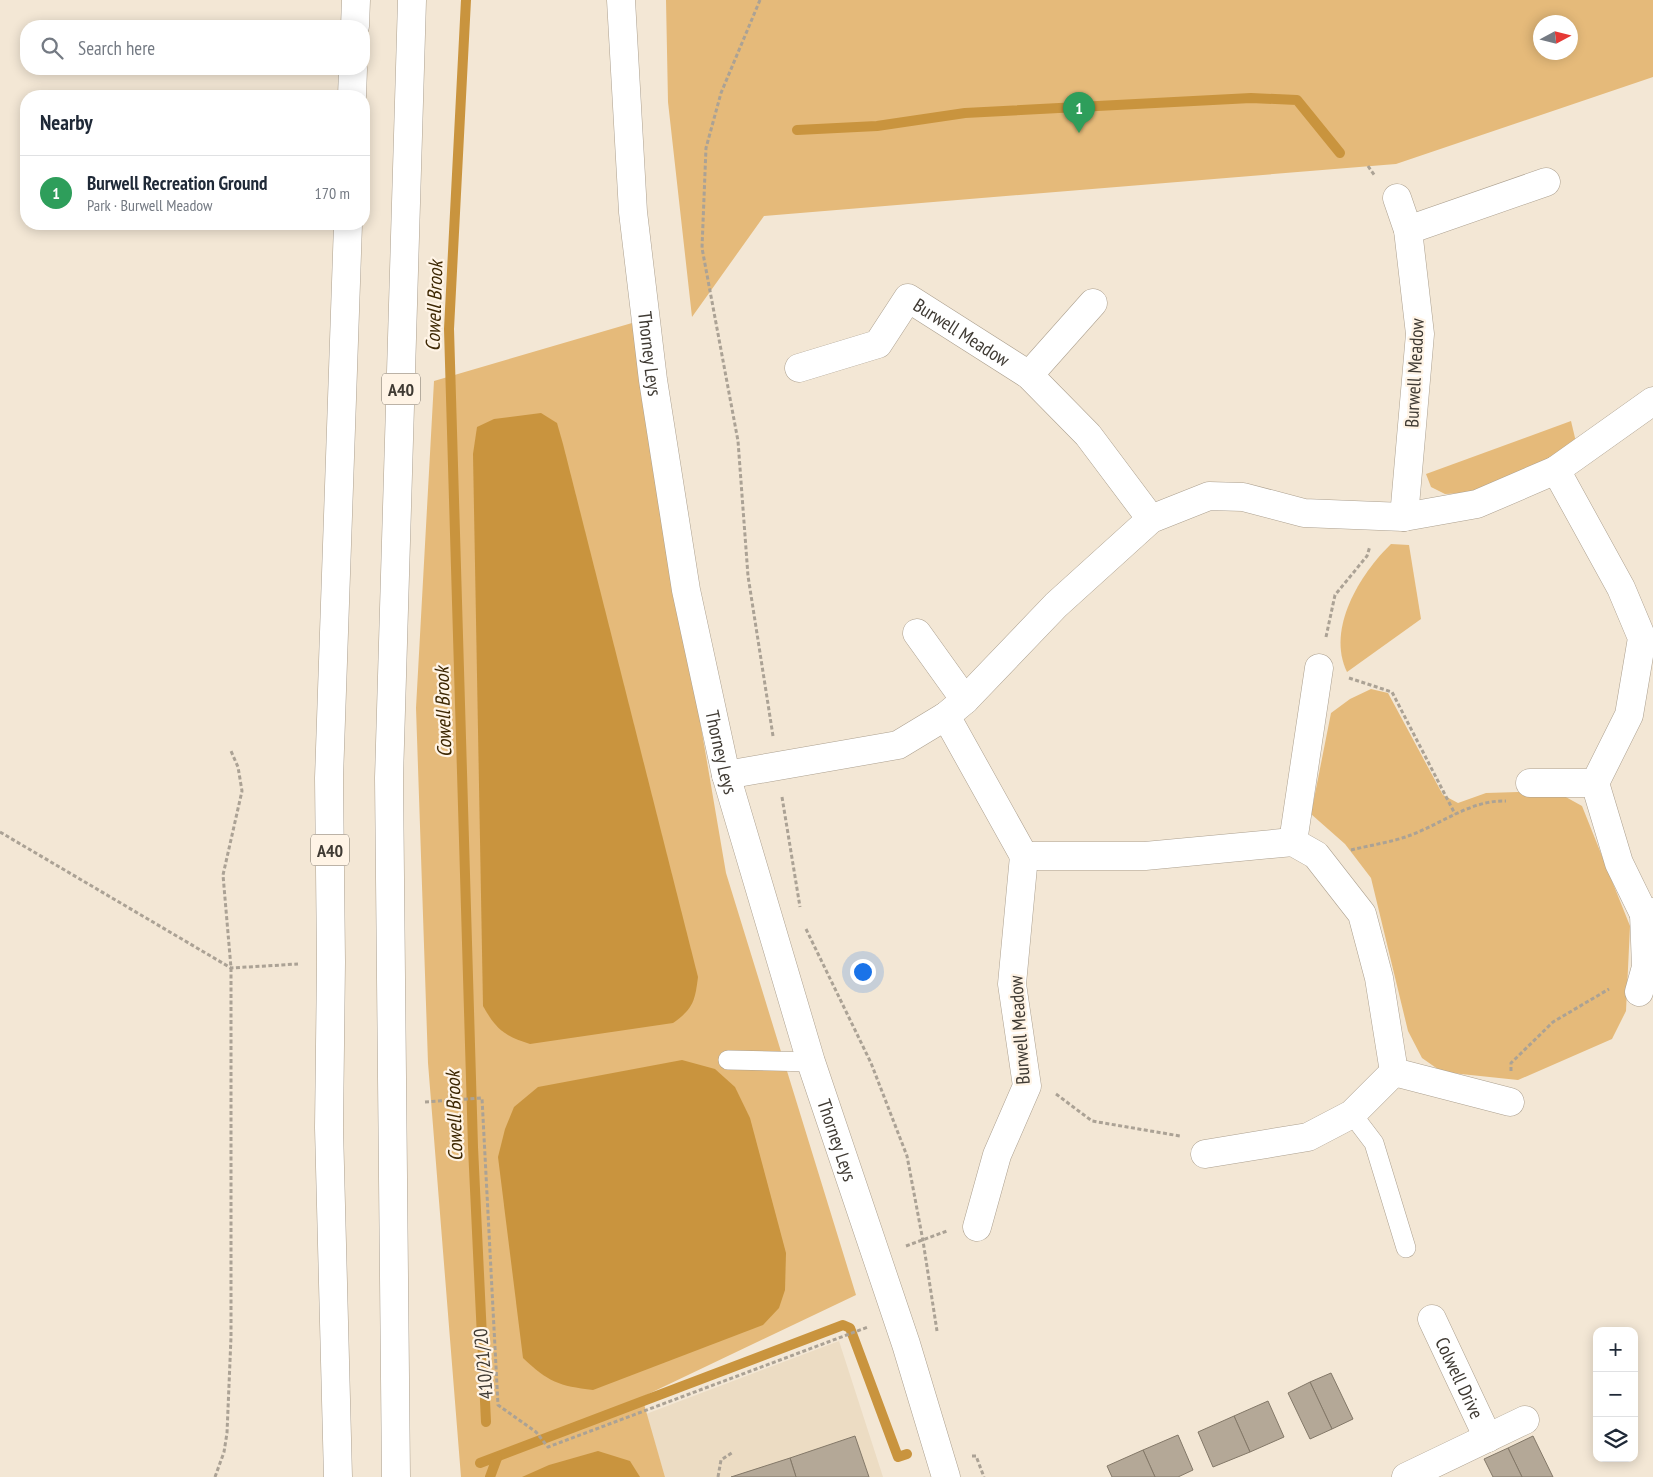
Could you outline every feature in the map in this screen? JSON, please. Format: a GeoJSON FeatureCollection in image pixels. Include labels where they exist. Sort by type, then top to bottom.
{"type":"FeatureCollection","features":[{"type":"Feature","properties":{"kind":"main road"},"geometry":{"type":"LineString","coordinates":[[355,20],[356,0]]}},
{"type":"Feature","properties":{"kind":"main road","name":"A40"},"geometry":{"type":"LineString","coordinates":[[396,1477],[389,778],[412,0]]}},
{"type":"Feature","properties":{"kind":"main road","name":"Thorney Leys"},"geometry":{"type":"LineString","coordinates":[[621,0],[633,212],[653,380],[686,590],[726,774],[811,1062],[876,1255],[946,1477]]}},
{"type":"Feature","properties":{"kind":"main road"},"geometry":{"type":"LineString","coordinates":[[352,90],[354,75]]}},
{"type":"Feature","properties":{"kind":"main road"},"geometry":{"type":"LineString","coordinates":[[1408,230],[1546,182]]}},
{"type":"Feature","properties":{"kind":"main road","name":"Burwell Meadow"},"geometry":{"type":"LineString","coordinates":[[1392,516],[1420,334],[1408,230],[1397,198]]}},
{"type":"Feature","properties":{"kind":"main road","name":"A40"},"geometry":{"type":"LineString","coordinates":[[338,1477],[329,1128],[331,962],[329,778],[348,230]]}},
{"type":"Feature","properties":{"kind":"main road","name":"Burwell Meadow"},"geometry":{"type":"LineString","coordinates":[[799,368],[878,344],[908,298],[1029,375],[1088,435],[1151,519]]}},
{"type":"Feature","properties":{"kind":"main road","name":"Burwell Meadow"},"geometry":{"type":"LineString","coordinates":[[1029,375],[1093,304]]}},
{"type":"Feature","properties":{"kind":"main road"},"geometry":{"type":"LineString","coordinates":[[726,774],[898,745],[955,708],[1056,606],[1151,519],[1209,496],[1243,497],[1304,513],[1392,516],[1477,504],[1556,470],[1653,401]]}},
{"type":"Feature","properties":{"kind":"main road"},"geometry":{"type":"LineString","coordinates":[[1556,470],[1647,637],[1629,715],[1595,783],[1619,863],[1649,913],[1642,980]]}},
{"type":"Feature","properties":{"kind":"main road"},"geometry":{"type":"LineString","coordinates":[[917,633],[955,708],[1024,856],[1145,856],[1305,849]]}},
{"type":"Feature","properties":{"kind":"main road"},"geometry":{"type":"LineString","coordinates":[[1318,668],[1305,849],[1362,914],[1379,978],[1394,1072]]}},
{"type":"Feature","properties":{"kind":"main road"},"geometry":{"type":"LineString","coordinates":[[1530,783],[1595,783]]}},
{"type":"Feature","properties":{"kind":"main road","name":"Burwell Meadow"},"geometry":{"type":"LineString","coordinates":[[977,1227],[997,1155],[1027,1086],[1012,984],[1024,856]]}},
{"type":"Feature","properties":{"kind":"main road"},"geometry":{"type":"LineString","coordinates":[[1394,1072],[1510,1102]]}},
{"type":"Feature","properties":{"kind":"main road"},"geometry":{"type":"LineString","coordinates":[[1204,1154],[1308,1137],[1352,1114],[1394,1072]]}},
{"type":"Feature","properties":{"kind":"main road","name":"Colwell Drive"},"geometry":{"type":"LineString","coordinates":[[1432,1319],[1488,1438]]}},
{"type":"Feature","properties":{"kind":"main road","name":"Colwell Drive"},"geometry":{"type":"LineString","coordinates":[[1406,1477],[1525,1420]]}},
{"type":"Feature","properties":{"kind":"lane"},"geometry":{"type":"LineString","coordinates":[[728,1060],[811,1062]]}},
{"type":"Feature","properties":{"kind":"lane"},"geometry":{"type":"LineString","coordinates":[[1352,1114],[1374,1143],[1406,1248]]}},
{"type":"Feature","properties":{"kind":"path"},"geometry":{"type":"LineString","coordinates":[[760,0],[721,93],[706,148],[702,248],[738,442],[748,576],[801,911]]}},
{"type":"Feature","properties":{"kind":"path"},"geometry":{"type":"LineString","coordinates":[[1392,516],[1367,556],[1335,595],[1318,668],[1392,692],[1455,814]]}},
{"type":"Feature","properties":{"kind":"path"},"geometry":{"type":"LineString","coordinates":[[215,1477],[224,1452],[227,1433],[231,1337],[231,968],[223,875],[242,791],[238,767],[232,750]]}},
{"type":"Feature","properties":{"kind":"path"},"geometry":{"type":"LineString","coordinates":[[1305,849],[1341,852],[1411,835],[1455,814],[1483,804],[1509,801]]}},
{"type":"Feature","properties":{"kind":"path"},"geometry":{"type":"LineString","coordinates":[[0,832],[231,968],[298,964]]}},
{"type":"Feature","properties":{"kind":"path"},"geometry":{"type":"LineString","coordinates":[[802,921],[871,1063],[903,1147],[923,1241],[935,1312],[937,1341]]}},
{"type":"Feature","properties":{"kind":"path"},"geometry":{"type":"LineString","coordinates":[[1510,1102],[1511,1063],[1553,1022],[1642,980]]}},
{"type":"Feature","properties":{"kind":"path"},"geometry":{"type":"LineString","coordinates":[[1027,1086],[1058,1095],[1092,1121],[1194,1138],[1204,1154]]}},
{"type":"Feature","properties":{"kind":"path","name":"410/21/20"},"geometry":{"type":"LineString","coordinates":[[425,1102],[482,1098],[498,1405],[536,1432],[548,1447],[839,1336],[862,1329]]}},
{"type":"Feature","properties":{"kind":"path"},"geometry":{"type":"LineString","coordinates":[[876,1255],[923,1241],[959,1226],[977,1227]]}},
{"type":"Feature","properties":{"kind":"path"},"geometry":{"type":"LineString","coordinates":[[718,1477],[721,1460],[733,1452]]}},
{"type":"Feature","properties":{"kind":"path"},"geometry":{"type":"LineString","coordinates":[[966,1455],[976,1456],[984,1477]]}},
{"type":"Feature","properties":{"kind":"shaded area"},"geometry":{"type":"Polygon","coordinates":[[[666,0],[1653,0],[1653,77],[1396,164],[764,216],[692,317],[668,102],[666,0]]]}},
{"type":"Feature","properties":{"kind":"shaded area"},"geometry":{"type":"Polygon","coordinates":[[[632,323],[726,873],[856,1295],[642,1397],[665,1477],[461,1477],[428,1063],[416,708],[434,381],[632,323]]]}},
{"type":"Feature","properties":{"kind":"shaded area"},"geometry":{"type":"Polygon","coordinates":[[[541,413],[557,423],[563,444],[698,977],[692,1004],[673,1023],[530,1044],[507,1035],[502,1031],[492,1021],[483,1006],[473,454],[477,427],[494,419],[541,413]]]}},
{"type":"Feature","properties":{"kind":"shaded area"},"geometry":{"type":"Polygon","coordinates":[[[1571,421],[1576,442],[1535,469],[1466,493],[1445,494],[1431,487],[1426,474],[1571,421]]]}},
{"type":"Feature","properties":{"kind":"shaded area"},"geometry":{"type":"Polygon","coordinates":[[[1391,544],[1409,545],[1421,619],[1347,672],[1342,655],[1341,638],[1350,603],[1368,571],[1391,544]]]}},
{"type":"Feature","properties":{"kind":"shaded area"},"geometry":{"type":"Polygon","coordinates":[[[1371,689],[1388,693],[1443,795],[1458,803],[1486,793],[1555,791],[1582,806],[1630,926],[1626,1011],[1612,1039],[1518,1080],[1442,1072],[1422,1058],[1408,1031],[1371,878],[1345,844],[1311,814],[1331,713],[1350,699],[1371,689]]]}},
{"type":"Feature","properties":{"kind":"shaded area"},"geometry":{"type":"Polygon","coordinates":[[[682,1060],[715,1069],[735,1087],[750,1118],[786,1253],[785,1290],[779,1308],[763,1325],[593,1390],[571,1387],[547,1378],[523,1358],[498,1157],[505,1129],[514,1107],[538,1087],[682,1060]]]}},
{"type":"Feature","properties":{"kind":"shaded area"},"geometry":{"type":"Polygon","coordinates":[[[839,1341],[883,1477],[665,1477],[646,1414],[839,1341]]]}},
{"type":"Feature","properties":{"kind":"shaded area"},"geometry":{"type":"Polygon","coordinates":[[[598,1451],[630,1461],[640,1477],[522,1477],[549,1465],[598,1451]]]}},
{"type":"Feature","properties":{"kind":"building"},"geometry":{"type":"Polygon","coordinates":[[[1331,1373],[1353,1419],[1332,1429],[1310,1382],[1331,1373]]]}},
{"type":"Feature","properties":{"kind":"building"},"geometry":{"type":"Polygon","coordinates":[[[1310,1382],[1332,1429],[1310,1439],[1288,1393],[1310,1382]]]}},
{"type":"Feature","properties":{"kind":"building"},"geometry":{"type":"Polygon","coordinates":[[[1268,1401],[1284,1437],[1250,1452],[1234,1416],[1268,1401]]]}},
{"type":"Feature","properties":{"kind":"building"},"geometry":{"type":"Polygon","coordinates":[[[1234,1416],[1250,1452],[1213,1467],[1198,1432],[1234,1416]]]}},
{"type":"Feature","properties":{"kind":"building"},"geometry":{"type":"Polygon","coordinates":[[[1178,1435],[1193,1470],[1178,1477],[1155,1477],[1143,1450],[1178,1435]]]}},
{"type":"Feature","properties":{"kind":"building"},"geometry":{"type":"Polygon","coordinates":[[[855,1436],[869,1477],[796,1477],[790,1458],[855,1436]]]}},
{"type":"Feature","properties":{"kind":"building"},"geometry":{"type":"Polygon","coordinates":[[[1533,1436],[1553,1477],[1522,1477],[1508,1448],[1533,1436]]]}},
{"type":"Feature","properties":{"kind":"building"},"geometry":{"type":"Polygon","coordinates":[[[1508,1448],[1522,1477],[1493,1477],[1484,1459],[1508,1448]]]}},
{"type":"Feature","properties":{"kind":"building"},"geometry":{"type":"Polygon","coordinates":[[[1143,1450],[1155,1477],[1112,1477],[1107,1466],[1143,1450]]]}},
{"type":"Feature","properties":{"kind":"building"},"geometry":{"type":"Polygon","coordinates":[[[790,1458],[796,1477],[731,1477],[790,1458]]]}},
{"type":"Feature","properties":{"kind":"waterway","name":"Cowell Brook"},"geometry":{"type":"LineString","coordinates":[[466,0],[449,329],[473,1147],[486,1422]]}},
{"type":"Feature","properties":{"kind":"waterway"},"geometry":{"type":"LineString","coordinates":[[797,130],[877,126],[965,113],[1251,98],[1297,100],[1340,153]]}},
{"type":"Feature","properties":{"kind":"waterway"},"geometry":{"type":"LineString","coordinates":[[480,1463],[843,1325],[850,1328],[898,1457],[907,1454]]}},
{"type":"Feature","properties":{"kind":"waterway"},"geometry":{"type":"LineString","coordinates":[[490,1477],[497,1458]]}},
{"type":"Feature","properties":{"kind":"place","name":"Burwell Recreation Ground"},"geometry":{"type":"Point","coordinates":[1079,133]}}]}
